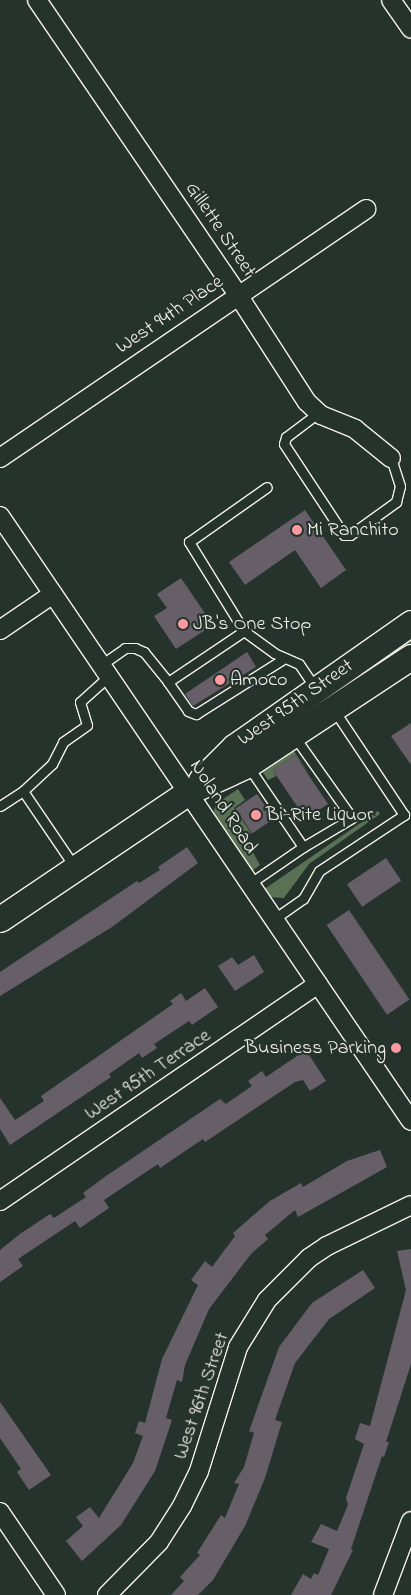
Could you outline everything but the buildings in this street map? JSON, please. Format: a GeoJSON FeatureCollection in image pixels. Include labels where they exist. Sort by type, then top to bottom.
{"type":"FeatureCollection","features":[{"type":"Feature","properties":{"kind":"main road","name":"West 95th Street"},"geometry":{"type":"LineString","coordinates":[[188,792],[234,747],[411,623]]}},
{"type":"Feature","properties":{"kind":"main road","name":"West 95th Street"},"geometry":{"type":"LineString","coordinates":[[0,919],[188,792],[247,765],[411,657]]}},
{"type":"Feature","properties":{"kind":"street","name":"Gillette Street"},"geometry":{"type":"LineString","coordinates":[[36,0],[238,295],[307,402],[318,413],[355,429],[392,458]]}},
{"type":"Feature","properties":{"kind":"street"},"geometry":{"type":"LineString","coordinates":[[391,0],[411,29]]}},
{"type":"Feature","properties":{"kind":"street","name":"West 94th Place"},"geometry":{"type":"LineString","coordinates":[[0,458],[366,209]]}},
{"type":"Feature","properties":{"kind":"street","name":"Noland Road"},"geometry":{"type":"LineString","coordinates":[[0,516],[188,792],[248,884],[274,919],[411,1121]]}},
{"type":"Feature","properties":{"kind":"street"},"geometry":{"type":"LineString","coordinates":[[0,630],[52,594]]}},
{"type":"Feature","properties":{"kind":"street","name":"West 95th Terrace"},"geometry":{"type":"LineString","coordinates":[[0,1201],[318,984]]}},
{"type":"Feature","properties":{"kind":"street","name":"West 96th Street"},"geometry":{"type":"LineString","coordinates":[[107,1595],[159,1542],[182,1506],[199,1471],[238,1347],[267,1300],[285,1280],[321,1250],[345,1235],[411,1205]]}},
{"type":"Feature","properties":{"kind":"street"},"geometry":{"type":"LineString","coordinates":[[0,1512],[56,1595]]}},
{"type":"Feature","properties":{"kind":"street"},"geometry":{"type":"LineString","coordinates":[[383,1595],[411,1522]]}},
{"type":"Feature","properties":{"kind":"lane"},"geometry":{"type":"LineString","coordinates":[[318,413],[286,437],[284,444],[344,535],[350,535],[396,502],[400,486],[392,458]]}},
{"type":"Feature","properties":{"kind":"lane"},"geometry":{"type":"LineString","coordinates":[[267,487],[189,542],[244,631],[285,658],[299,664],[317,690]]}},
{"type":"Feature","properties":{"kind":"lane"},"geometry":{"type":"LineString","coordinates":[[168,682],[244,631]]}},
{"type":"Feature","properties":{"kind":"lane"},"geometry":{"type":"LineString","coordinates":[[0,806],[23,791],[52,764],[63,742],[87,725],[80,702],[125,648],[136,648],[144,652],[188,711],[196,714],[285,658]]}},
{"type":"Feature","properties":{"kind":"lane"},"geometry":{"type":"LineString","coordinates":[[274,919],[303,899],[319,871],[408,815],[333,709]]}},
{"type":"Feature","properties":{"kind":"lane"},"geometry":{"type":"LineString","coordinates":[[248,884],[352,818],[293,735]]}},
{"type":"Feature","properties":{"kind":"lane"},"geometry":{"type":"LineString","coordinates":[[247,765],[303,848]]}},
{"type":"Feature","properties":{"kind":"lane"},"geometry":{"type":"LineString","coordinates":[[23,791],[76,868]]}},
{"type":"Feature","properties":{"kind":"green space"},"geometry":{"type":"Polygon","coordinates":[[[411,631],[411,644],[347,688],[345,685],[411,631]]]}},
{"type":"Feature","properties":{"kind":"green space"},"geometry":{"type":"Polygon","coordinates":[[[294,751],[310,776],[295,755],[273,770],[276,776],[268,780],[262,771],[294,751]]]}},
{"type":"Feature","properties":{"kind":"green space"},"geometry":{"type":"Polygon","coordinates":[[[238,789],[245,800],[234,808],[251,833],[245,838],[260,865],[252,871],[217,822],[214,811],[216,804],[238,789]]]}},
{"type":"Feature","properties":{"kind":"green space"},"geometry":{"type":"Polygon","coordinates":[[[378,811],[380,814],[309,864],[284,898],[267,897],[263,890],[378,811]]]}},
{"type":"Feature","properties":{"kind":"place","name":"Mi Ranchito"},"geometry":{"type":"Point","coordinates":[297,530]}},
{"type":"Feature","properties":{"kind":"place","name":"JB's One Stop"},"geometry":{"type":"Point","coordinates":[183,624]}},
{"type":"Feature","properties":{"kind":"place","name":"Amoco"},"geometry":{"type":"Point","coordinates":[220,680]}},
{"type":"Feature","properties":{"kind":"place","name":"Bi-Rite Liquor"},"geometry":{"type":"Point","coordinates":[256,815]}},
{"type":"Feature","properties":{"kind":"place","name":"Business Parking"},"geometry":{"type":"Point","coordinates":[396,1048]}}]}
